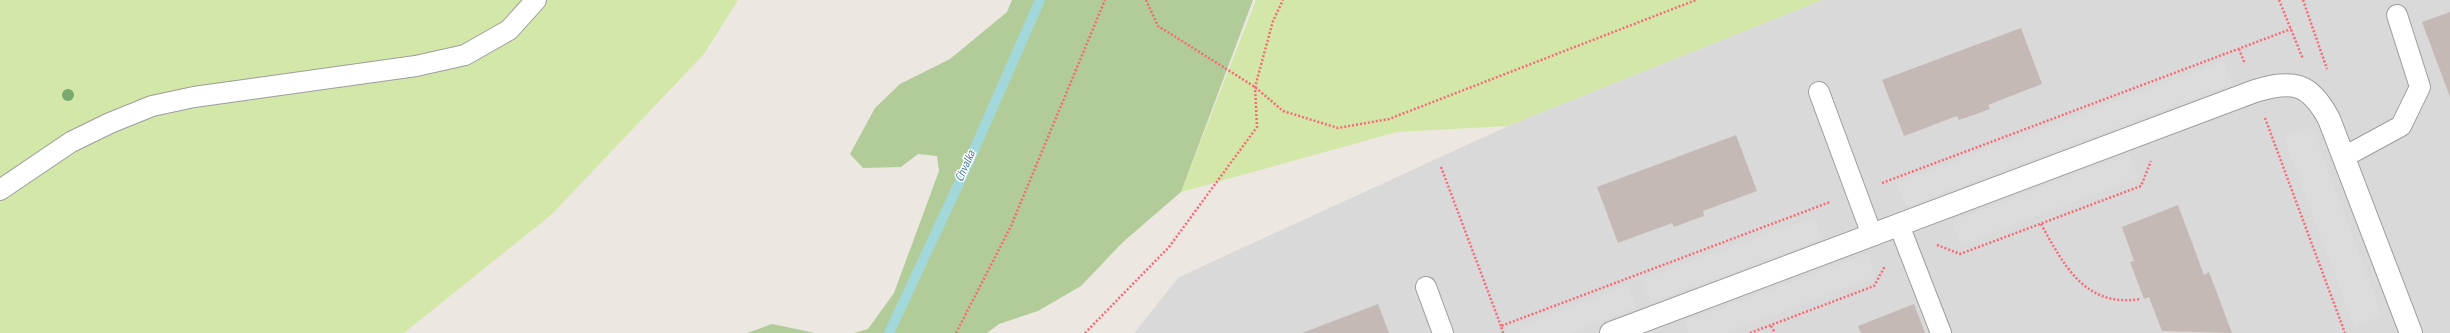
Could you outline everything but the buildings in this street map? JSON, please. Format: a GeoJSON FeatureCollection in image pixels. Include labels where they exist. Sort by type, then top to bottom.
{"type":"FeatureCollection","features":[{"type":"Feature","properties":{"kind":"street"},"geometry":{"type":"LineString","coordinates":[[1611,333],[1637,328],[1872,235],[2255,91],[2281,83],[2297,85],[2318,100],[2344,157],[2411,333]]}},
{"type":"Feature","properties":{"kind":"lane"},"geometry":{"type":"LineString","coordinates":[[0,190],[71,142],[110,122],[152,106],[194,96],[416,66],[465,55],[509,30],[536,0]]}},
{"type":"Feature","properties":{"kind":"lane"},"geometry":{"type":"LineString","coordinates":[[2344,157],[2401,126],[2420,87],[2397,15]]}},
{"type":"Feature","properties":{"kind":"lane"},"geometry":{"type":"LineString","coordinates":[[1819,92],[1872,235]]}},
{"type":"Feature","properties":{"kind":"lane"},"geometry":{"type":"LineString","coordinates":[[1899,225],[1907,249],[1941,333]]}},
{"type":"Feature","properties":{"kind":"lane"},"geometry":{"type":"LineString","coordinates":[[1426,287],[1443,333]]}},
{"type":"Feature","properties":{"kind":"path"},"geometry":{"type":"LineString","coordinates":[[956,333],[1011,226],[1105,0]]}},
{"type":"Feature","properties":{"kind":"path"},"geometry":{"type":"LineString","coordinates":[[1146,0],[1158,26],[1255,87],[1283,111],[1338,128],[1389,119],[1696,0]]}},
{"type":"Feature","properties":{"kind":"path"},"geometry":{"type":"LineString","coordinates":[[1085,333],[1169,247],[1257,128],[1255,87],[1273,21],[1283,0]]}},
{"type":"Feature","properties":{"kind":"path"},"geometry":{"type":"LineString","coordinates":[[2279,0],[2318,100]]}},
{"type":"Feature","properties":{"kind":"path"},"geometry":{"type":"LineString","coordinates":[[2303,0],[2329,74]]}},
{"type":"Feature","properties":{"kind":"path"},"geometry":{"type":"LineString","coordinates":[[1501,326],[2291,29]]}},
{"type":"Feature","properties":{"kind":"path"},"geometry":{"type":"LineString","coordinates":[[2262,112],[2345,333]]}},
{"type":"Feature","properties":{"kind":"path"},"geometry":{"type":"LineString","coordinates":[[1750,333],[1874,286],[1890,256],[1907,249],[1930,242],[1960,254],[2140,186],[2152,158]]}},
{"type":"Feature","properties":{"kind":"path"},"geometry":{"type":"LineString","coordinates":[[1441,167],[1503,333]]}},
{"type":"Feature","properties":{"kind":"path"},"geometry":{"type":"LineString","coordinates":[[2041,224],[2069,272],[2089,289],[2105,298],[2122,302],[2140,299]]}},
{"type":"Feature","properties":{"kind":"path"},"geometry":{"type":"LineString","coordinates":[[1771,326],[1774,333]]}},
{"type":"Feature","properties":{"kind":"shaded area"},"geometry":{"type":"Polygon","coordinates":[[[1822,0],[2450,0],[2450,333],[1134,333],[1179,277],[1508,126],[1822,0]]]}},
{"type":"Feature","properties":{"kind":"shaded area"},"geometry":{"type":"Polygon","coordinates":[[[2223,61],[2232,84],[1906,207],[1897,183],[2223,61]]]}},
{"type":"Feature","properties":{"kind":"shaded area"},"geometry":{"type":"Polygon","coordinates":[[[2312,127],[2382,316],[2354,327],[2284,137],[2312,127]]]}},
{"type":"Feature","properties":{"kind":"shaded area"},"geometry":{"type":"Polygon","coordinates":[[[2129,154],[2138,178],[1961,245],[1952,221],[2129,154]]]}},
{"type":"Feature","properties":{"kind":"shaded area"},"geometry":{"type":"Polygon","coordinates":[[[1814,217],[1822,239],[1651,302],[1642,279],[1814,217]]]}},
{"type":"Feature","properties":{"kind":"shaded area"},"geometry":{"type":"Polygon","coordinates":[[[1867,254],[1875,277],[1725,333],[1689,333],[1685,321],[1867,254]]]}},
{"type":"Feature","properties":{"kind":"shaded area"},"geometry":{"type":"Polygon","coordinates":[[[1628,285],[1637,308],[1570,333],[1521,333],[1519,326],[1628,285]]]}},
{"type":"Feature","properties":{"kind":"green space"},"geometry":{"type":"Polygon","coordinates":[[[0,0],[738,0],[704,54],[552,214],[404,333],[0,333],[0,0]]]}},
{"type":"Feature","properties":{"kind":"green space"},"geometry":{"type":"Polygon","coordinates":[[[1012,0],[1253,0],[1181,192],[1123,242],[1081,286],[1038,311],[999,324],[987,333],[854,333],[868,329],[894,293],[939,171],[937,156],[918,154],[901,167],[863,168],[850,154],[875,108],[900,84],[950,59],[1007,12],[1012,0]]]}},
{"type":"Feature","properties":{"kind":"green space"},"geometry":{"type":"Polygon","coordinates":[[[1256,0],[1822,0],[1508,126],[1397,132],[1181,192],[1256,0]]]}},
{"type":"Feature","properties":{"kind":"green space"},"geometry":{"type":"Polygon","coordinates":[[[772,324],[815,333],[747,333],[772,324]]]}},
{"type":"Feature","properties":{"kind":"waterway","name":"Chvalka"},"geometry":{"type":"LineString","coordinates":[[889,333],[967,166],[1040,0]]}}]}
